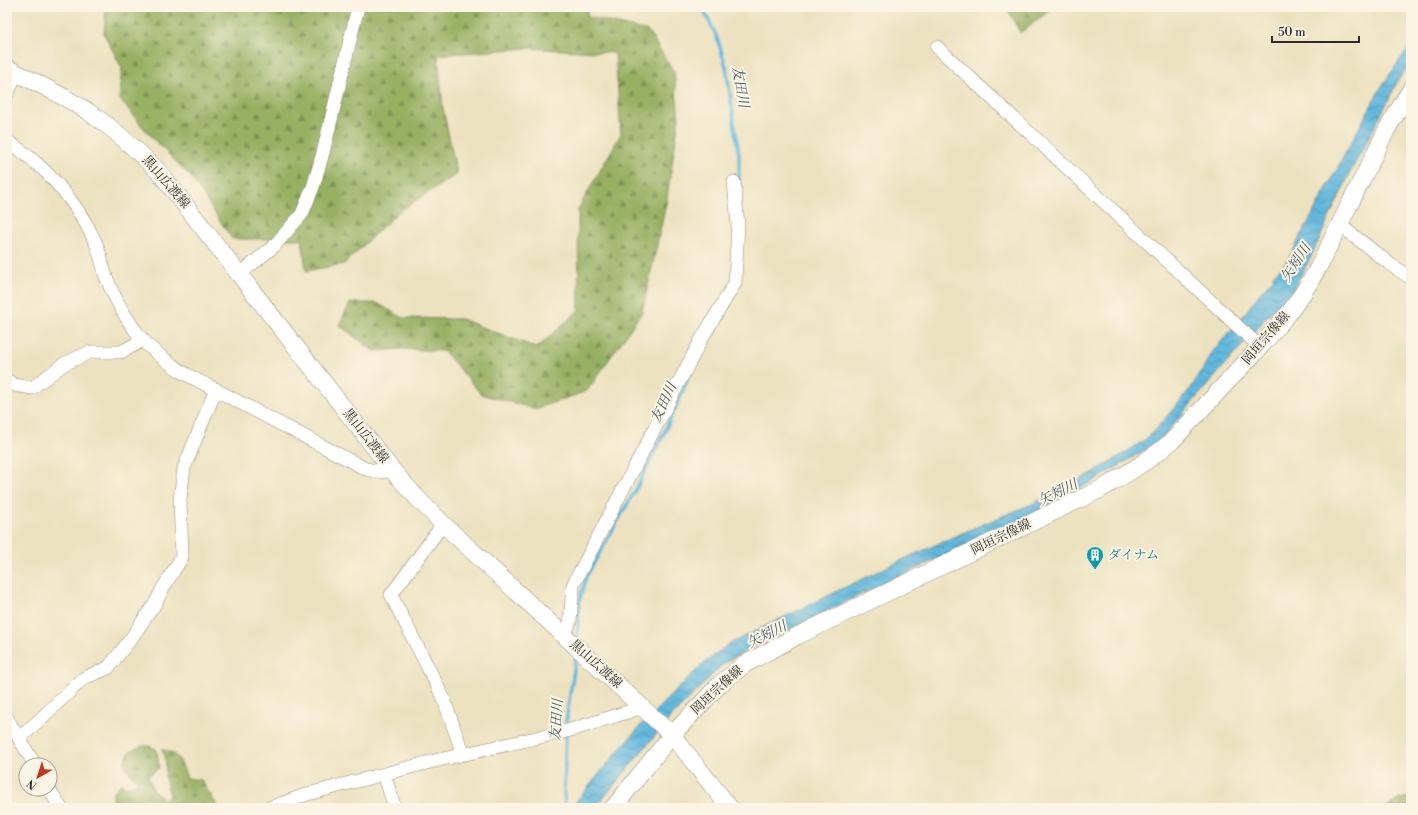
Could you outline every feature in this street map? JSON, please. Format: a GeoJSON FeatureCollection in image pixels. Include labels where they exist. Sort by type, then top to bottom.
{"type":"FeatureCollection","features":[{"type":"Feature","properties":{"kind":"main road","name":"黒山広渡線"},"geometry":{"type":"LineString","coordinates":[[12,70],[72,101],[92,114],[123,138],[160,173],[392,470],[418,499],[564,636],[672,734],[730,808]]}},
{"type":"Feature","properties":{"kind":"main road","name":"岡垣宗像線"},"geometry":{"type":"LineString","coordinates":[[613,808],[672,734],[720,684],[745,664],[797,636],[1101,488],[1139,466],[1172,441],[1260,347],[1289,313],[1303,293],[1318,268],[1387,129],[1411,89]]}},
{"type":"Feature","properties":{"kind":"street"},"geometry":{"type":"LineString","coordinates":[[240,274],[274,246],[302,214],[313,187],[323,153],[358,7]]}},
{"type":"Feature","properties":{"kind":"street"},"geometry":{"type":"LineString","coordinates":[[937,47],[1260,347]]}},
{"type":"Feature","properties":{"kind":"street"},"geometry":{"type":"LineString","coordinates":[[7,94],[12,70]]}},
{"type":"Feature","properties":{"kind":"street"},"geometry":{"type":"LineString","coordinates":[[7,141],[37,164],[59,186],[75,207],[93,237],[114,295],[143,340],[180,371],[366,469],[382,472],[392,470]]}},
{"type":"Feature","properties":{"kind":"street"},"geometry":{"type":"LineString","coordinates":[[564,636],[570,622],[573,585],[702,338],[735,283],[738,225],[734,182]]}},
{"type":"Feature","properties":{"kind":"street"},"geometry":{"type":"LineString","coordinates":[[1340,225],[1391,265],[1411,278]]}},
{"type":"Feature","properties":{"kind":"street"},"geometry":{"type":"LineString","coordinates":[[7,380],[14,385],[32,388],[64,364],[90,352],[121,352],[143,340]]}},
{"type":"Feature","properties":{"kind":"street"},"geometry":{"type":"LineString","coordinates":[[19,739],[84,678],[108,668],[130,640],[156,602],[182,557],[180,499],[184,468],[216,389]]}},
{"type":"Feature","properties":{"kind":"street"},"geometry":{"type":"LineString","coordinates":[[443,524],[392,595],[443,697],[463,754]]}},
{"type":"Feature","properties":{"kind":"street"},"geometry":{"type":"LineString","coordinates":[[269,808],[308,794],[384,774],[463,754],[553,735],[643,707]]}},
{"type":"Feature","properties":{"kind":"street"},"geometry":{"type":"LineString","coordinates":[[7,718],[30,757]]}},
{"type":"Feature","properties":{"kind":"street"},"geometry":{"type":"LineString","coordinates":[[384,774],[395,808]]}},
{"type":"Feature","properties":{"kind":"street"},"geometry":{"type":"LineString","coordinates":[[54,797],[61,808]]}},
{"type":"Feature","properties":{"kind":"green space"},"geometry":{"type":"Polygon","coordinates":[[[106,7],[586,7],[588,17],[648,31],[674,72],[679,118],[666,204],[642,312],[587,391],[535,409],[481,394],[444,351],[403,349],[374,351],[339,325],[350,303],[377,303],[403,318],[461,319],[537,348],[579,310],[578,209],[621,134],[615,53],[527,48],[438,55],[443,109],[457,174],[398,212],[344,264],[306,271],[302,239],[232,239],[191,177],[147,132],[119,98],[122,68],[104,34],[106,7]]]}},
{"type":"Feature","properties":{"kind":"green space"},"geometry":{"type":"Polygon","coordinates":[[[1007,7],[1055,7],[1020,33],[1007,7]]]}},
{"type":"Feature","properties":{"kind":"green space"},"geometry":{"type":"Polygon","coordinates":[[[142,746],[148,746],[156,749],[159,768],[148,776],[153,790],[164,799],[170,795],[165,778],[165,756],[161,749],[176,755],[181,762],[187,778],[201,780],[219,808],[113,808],[113,792],[121,784],[125,787],[138,782],[124,763],[130,751],[142,746]]]}},
{"type":"Feature","properties":{"kind":"green space"},"geometry":{"type":"Polygon","coordinates":[[[1411,797],[1411,808],[1386,808],[1399,799],[1411,797]]]}},
{"type":"Feature","properties":{"kind":"water","name":"矢矧川"},"geometry":{"type":"Polygon","coordinates":[[[1411,46],[1411,62],[1398,80],[1351,171],[1309,261],[1291,292],[1271,312],[1164,435],[1153,445],[1099,478],[1045,507],[758,644],[723,664],[668,720],[595,808],[571,808],[645,721],[702,665],[729,644],[891,565],[1032,504],[1091,474],[1142,442],[1153,433],[1191,388],[1210,355],[1274,278],[1273,275],[1284,265],[1380,89],[1411,46]]]}},
{"type":"Feature","properties":{"kind":"waterway","name":"友田川"},"geometry":{"type":"LineString","coordinates":[[702,7],[716,35],[726,66],[739,155],[739,182]]}},
{"type":"Feature","properties":{"kind":"waterway","name":"友田川"},"geometry":{"type":"LineString","coordinates":[[702,352],[723,318],[733,297]]}},
{"type":"Feature","properties":{"kind":"waterway","name":"友田川"},"geometry":{"type":"LineString","coordinates":[[577,639],[579,603],[586,577],[636,489],[664,433],[688,379]]}},
{"type":"Feature","properties":{"kind":"waterway","name":"友田川"},"geometry":{"type":"LineString","coordinates":[[566,728],[576,653]]}},
{"type":"Feature","properties":{"kind":"waterway","name":"友田川"},"geometry":{"type":"LineString","coordinates":[[565,808],[564,792],[566,734]]}},
{"type":"Feature","properties":{"kind":"place","name":"ダイナム"},"geometry":{"type":"Point","coordinates":[1095,570]}}]}
